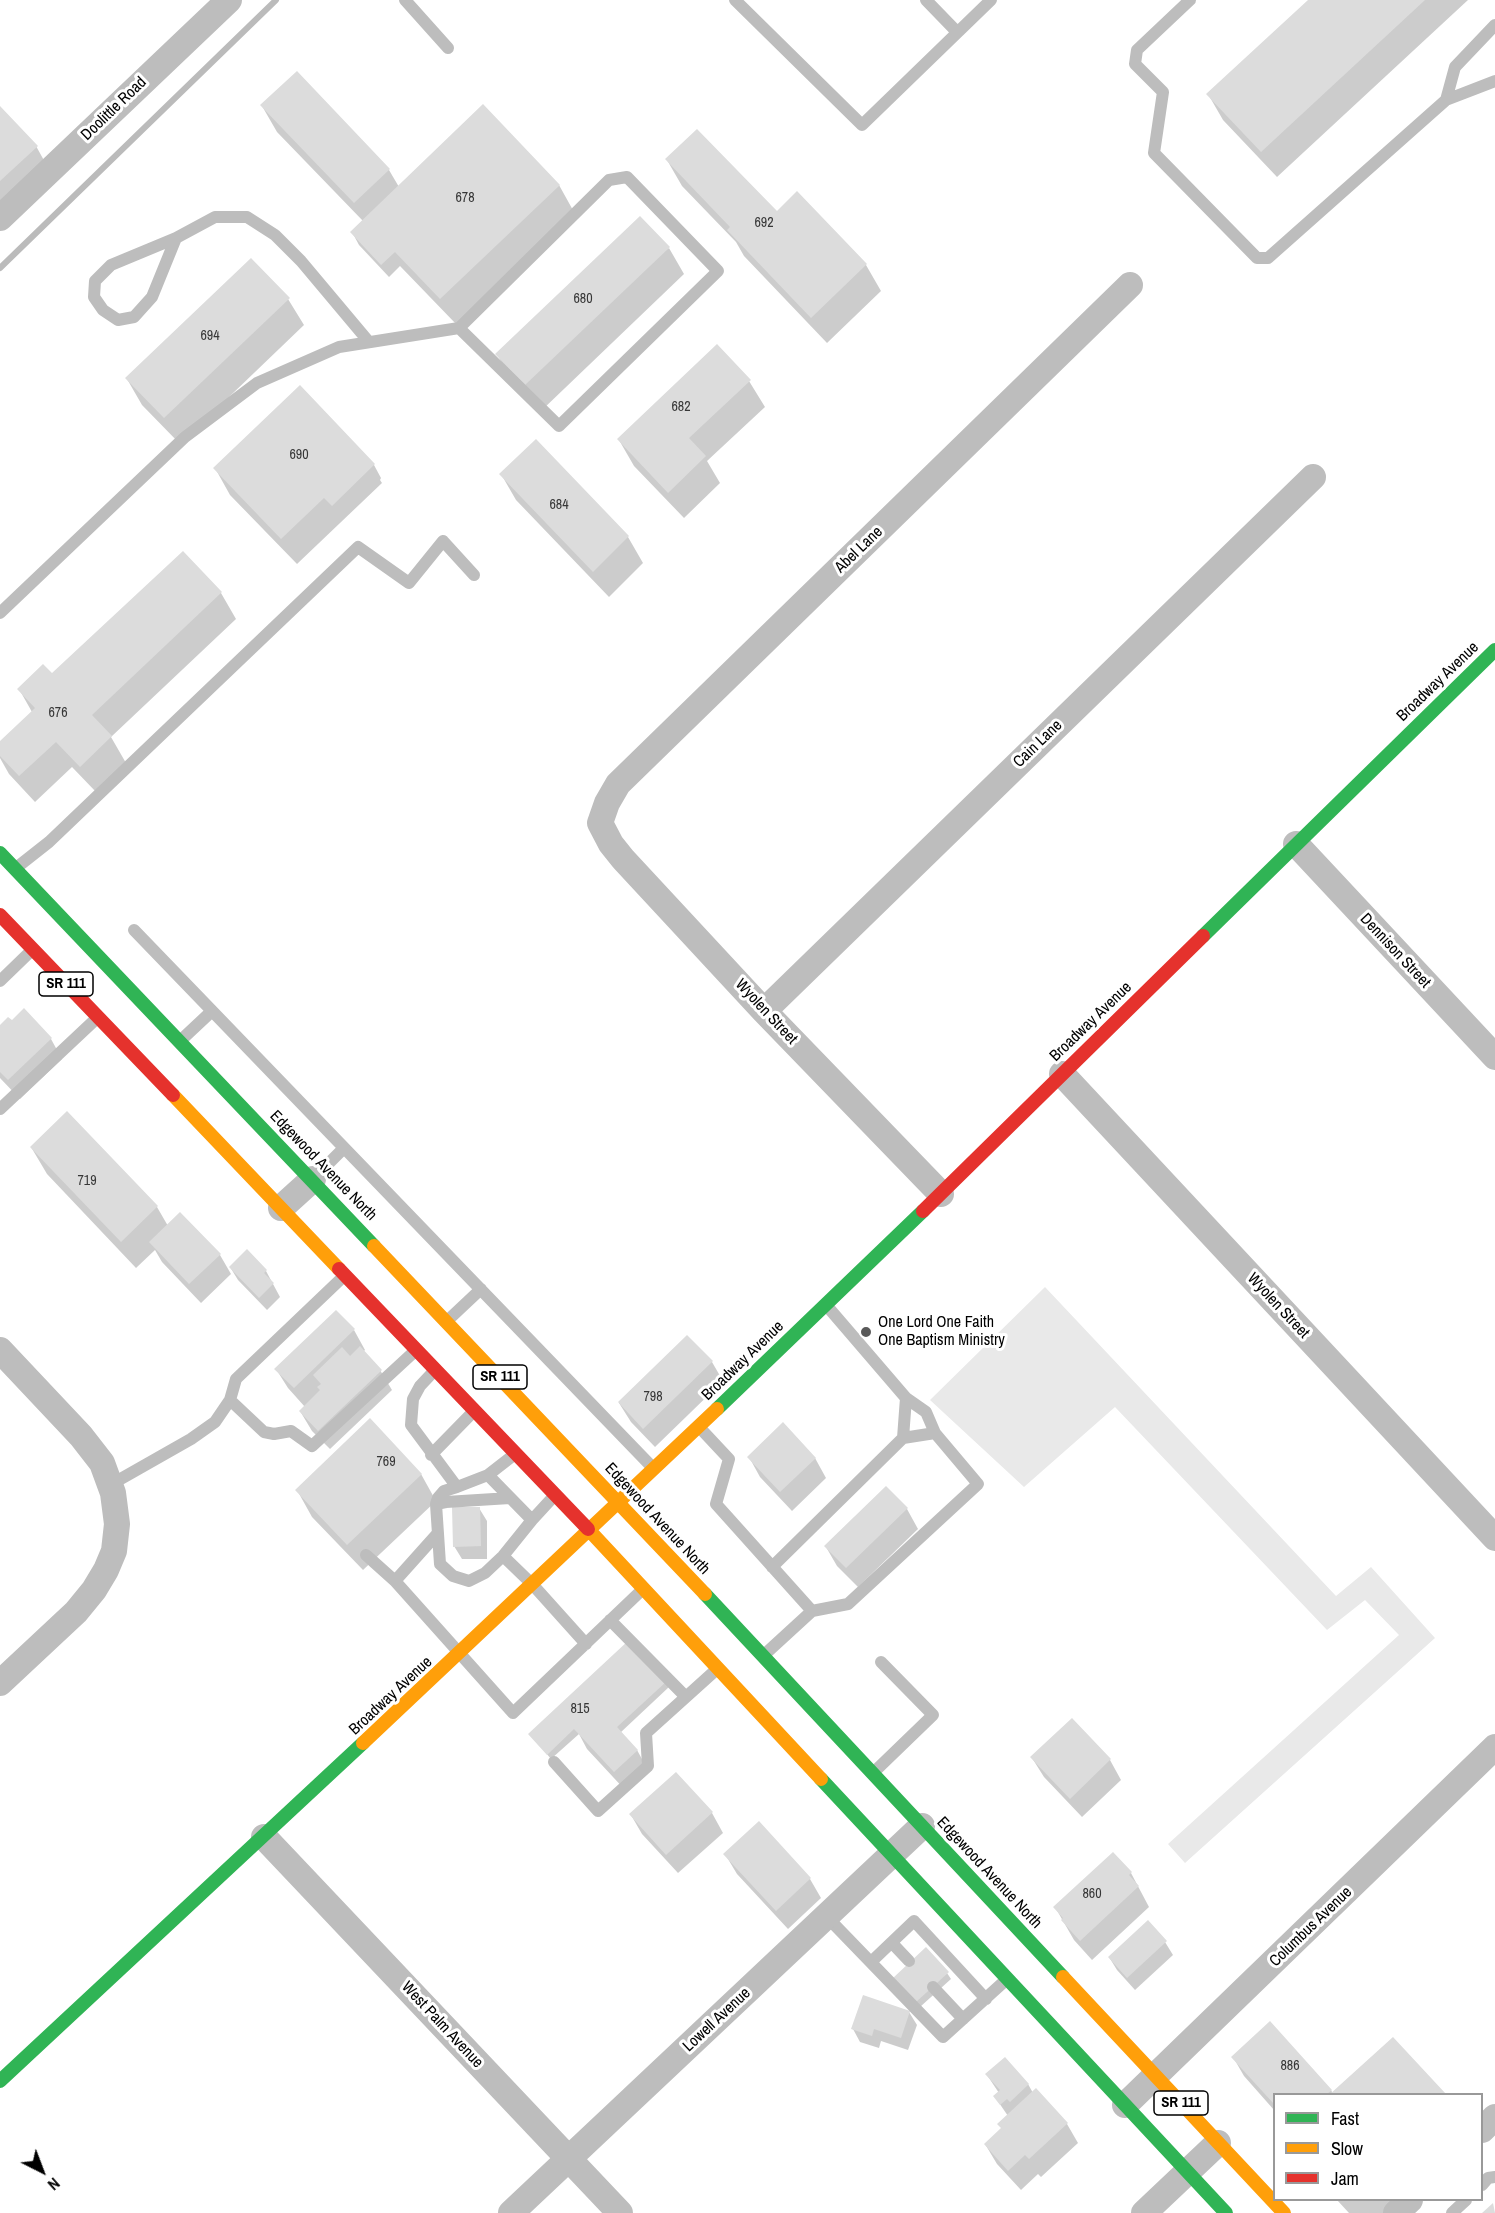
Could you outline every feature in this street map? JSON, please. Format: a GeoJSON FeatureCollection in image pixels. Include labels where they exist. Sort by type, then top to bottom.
{"type":"FeatureCollection","features":[{"type":"Feature","properties":{"kind":"main road","name":"Broadway Avenue"},"geometry":{"type":"LineString","coordinates":[[0,2081],[655,1470],[941,1194],[1495,650]]}},
{"type":"Feature","properties":{"kind":"main road","name":"Edgewood Avenue North"},"geometry":{"type":"LineString","coordinates":[[5,868],[180,1041],[313,1179],[1284,2213]]}},
{"type":"Feature","properties":{"kind":"main road","name":"SR 111"},"geometry":{"type":"LineString","coordinates":[[0,915],[555,1494],[892,1855],[924,1912],[1007,1978],[1226,2213]]}},
{"type":"Feature","properties":{"kind":"street","name":"Doolittle Road"},"geometry":{"type":"LineString","coordinates":[[0,218],[229,0]]}},
{"type":"Feature","properties":{"kind":"street","name":"Abel Lane"},"geometry":{"type":"LineString","coordinates":[[600,823],[607,803],[618,784],[1130,285]]}},
{"type":"Feature","properties":{"kind":"street","name":"Cain Lane"},"geometry":{"type":"LineString","coordinates":[[764,1011],[1313,477]]}},
{"type":"Feature","properties":{"kind":"street","name":"Wyolen Street"},"geometry":{"type":"LineString","coordinates":[[600,823],[611,844],[623,859],[764,1011],[941,1194]]}},
{"type":"Feature","properties":{"kind":"street","name":"Dennison Street"},"geometry":{"type":"LineString","coordinates":[[1296,844],[1495,1057]]}},
{"type":"Feature","properties":{"kind":"street","name":"Wyolen Street"},"geometry":{"type":"LineString","coordinates":[[1062,1074],[1495,1538]]}},
{"type":"Feature","properties":{"kind":"street"},"geometry":{"type":"LineString","coordinates":[[281,1208],[313,1179]]}},
{"type":"Feature","properties":{"kind":"street"},"geometry":{"type":"LineString","coordinates":[[0,1350],[81,1436],[102,1463],[113,1493],[117,1524],[114,1551],[94,1590],[75,1612],[0,1683]]}},
{"type":"Feature","properties":{"kind":"street","name":"Columbus Avenue"},"geometry":{"type":"LineString","coordinates":[[1125,2105],[1495,1748]]}},
{"type":"Feature","properties":{"kind":"street","name":"Lowell Avenue"},"geometry":{"type":"LineString","coordinates":[[511,2213],[922,1826]]}},
{"type":"Feature","properties":{"kind":"street","name":"West Palm Avenue"},"geometry":{"type":"LineString","coordinates":[[264,1837],[620,2213]]}},
{"type":"Feature","properties":{"kind":"street"},"geometry":{"type":"LineString","coordinates":[[1483,2129],[1495,2117]]}},
{"type":"Feature","properties":{"kind":"street"},"geometry":{"type":"LineString","coordinates":[[1144,2213],[1218,2143]]}},
{"type":"Feature","properties":{"kind":"street"},"geometry":{"type":"LineString","coordinates":[[1396,2213],[1408,2201]]}},
{"type":"Feature","properties":{"kind":"lane"},"geometry":{"type":"LineString","coordinates":[[405,0],[448,48]]}},
{"type":"Feature","properties":{"kind":"lane"},"geometry":{"type":"LineString","coordinates":[[735,0],[862,125],[991,0]]}},
{"type":"Feature","properties":{"kind":"lane"},"geometry":{"type":"LineString","coordinates":[[926,0],[957,32]]}},
{"type":"Feature","properties":{"kind":"lane"},"geometry":{"type":"LineString","coordinates":[[1190,0],[1137,50],[1135,64],[1163,92],[1154,153],[1257,258],[1268,258],[1446,100],[1495,81]]}},
{"type":"Feature","properties":{"kind":"lane"},"geometry":{"type":"LineString","coordinates":[[1446,100],[1455,67],[1495,26]]}},
{"type":"Feature","properties":{"kind":"lane"},"geometry":{"type":"LineString","coordinates":[[0,613],[185,437],[257,383],[339,346],[459,328],[609,180],[627,177],[718,271],[559,426],[459,328]]}},
{"type":"Feature","properties":{"kind":"lane"},"geometry":{"type":"LineString","coordinates":[[176,238],[152,297],[134,316],[118,320],[103,310],[94,297],[95,281],[111,266],[176,238],[215,218],[247,217],[275,235],[301,261],[369,342]]}},
{"type":"Feature","properties":{"kind":"lane"},"geometry":{"type":"LineString","coordinates":[[5,868],[49,842],[358,547],[409,584],[443,541],[474,575]]}},
{"type":"Feature","properties":{"kind":"lane"},"geometry":{"type":"LineString","coordinates":[[134,930],[655,1470]]}},
{"type":"Feature","properties":{"kind":"lane"},"geometry":{"type":"LineString","coordinates":[[0,981],[33,950]]}},
{"type":"Feature","properties":{"kind":"lane"},"geometry":{"type":"LineString","coordinates":[[180,1041],[212,1011]]}},
{"type":"Feature","properties":{"kind":"lane"},"geometry":{"type":"LineString","coordinates":[[0,1109],[98,1017]]}},
{"type":"Feature","properties":{"kind":"lane"},"geometry":{"type":"LineString","coordinates":[[313,1179],[344,1148]]}},
{"type":"Feature","properties":{"kind":"lane"},"geometry":{"type":"LineString","coordinates":[[110,1485],[150,1464],[215,1422],[230,1400],[236,1379],[345,1275]]}},
{"type":"Feature","properties":{"kind":"lane"},"geometry":{"type":"LineString","coordinates":[[447,1321],[481,1289]]}},
{"type":"Feature","properties":{"kind":"lane"},"geometry":{"type":"LineString","coordinates":[[763,1656],[812,1611],[848,1604],[978,1484],[935,1433],[926,1412],[906,1398],[826,1304]]}},
{"type":"Feature","properties":{"kind":"lane"},"geometry":{"type":"LineString","coordinates":[[230,1400],[264,1432],[274,1434],[291,1431],[312,1446],[417,1350]]}},
{"type":"Feature","properties":{"kind":"lane"},"geometry":{"type":"LineString","coordinates":[[436,1369],[420,1386],[413,1399],[411,1425],[431,1455],[457,1487]]}},
{"type":"Feature","properties":{"kind":"lane"},"geometry":{"type":"LineString","coordinates":[[903,1438],[906,1398]]}},
{"type":"Feature","properties":{"kind":"lane"},"geometry":{"type":"LineString","coordinates":[[431,1455],[475,1410]]}},
{"type":"Feature","properties":{"kind":"lane"},"geometry":{"type":"LineString","coordinates":[[699,1427],[729,1459],[716,1504],[812,1611]]}},
{"type":"Feature","properties":{"kind":"lane"},"geometry":{"type":"LineString","coordinates":[[772,1567],[903,1438],[935,1433]]}},
{"type":"Feature","properties":{"kind":"lane"},"geometry":{"type":"LineString","coordinates":[[516,1453],[488,1475],[444,1491],[438,1498],[436,1504],[440,1564],[453,1576],[469,1581],[485,1573],[503,1556],[555,1494]]}},
{"type":"Feature","properties":{"kind":"lane"},"geometry":{"type":"LineString","coordinates":[[488,1475],[532,1520]]}},
{"type":"Feature","properties":{"kind":"lane"},"geometry":{"type":"LineString","coordinates":[[436,1504],[510,1498]]}},
{"type":"Feature","properties":{"kind":"lane"},"geometry":{"type":"LineString","coordinates":[[395,1581],[438,1533]]}},
{"type":"Feature","properties":{"kind":"lane"},"geometry":{"type":"LineString","coordinates":[[366,1554],[395,1581],[513,1713],[644,1588]]}},
{"type":"Feature","properties":{"kind":"lane"},"geometry":{"type":"LineString","coordinates":[[503,1556],[533,1585],[586,1644]]}},
{"type":"Feature","properties":{"kind":"lane"},"geometry":{"type":"LineString","coordinates":[[610,1620],[686,1697]]}},
{"type":"Feature","properties":{"kind":"lane"},"geometry":{"type":"LineString","coordinates":[[873,1773],[933,1715],[881,1662]]}},
{"type":"Feature","properties":{"kind":"lane"},"geometry":{"type":"LineString","coordinates":[[554,1762],[598,1811],[648,1766],[646,1733],[718,1668]]}},
{"type":"Feature","properties":{"kind":"lane"},"geometry":{"type":"LineString","coordinates":[[870,1962],[924,1912],[986,1998]]}},
{"type":"Feature","properties":{"kind":"lane"},"geometry":{"type":"LineString","coordinates":[[827,1917],[943,2037],[1007,1978]]}},
{"type":"Feature","properties":{"kind":"lane"},"geometry":{"type":"LineString","coordinates":[[892,1943],[909,1961]]}},
{"type":"Feature","properties":{"kind":"lane"},"geometry":{"type":"LineString","coordinates":[[933,1987],[963,2019]]}},
{"type":"Feature","properties":{"kind":"lane"},"geometry":{"type":"LineString","coordinates":[[1452,2213],[1464,2201]]}},
{"type":"Feature","properties":{"kind":"shaded area"},"geometry":{"type":"Polygon","coordinates":[[[1045,1287],[1336,1596],[1371,1567],[1435,1638],[1185,1863],[1168,1844],[1399,1635],[1365,1600],[1327,1630],[1115,1407],[1024,1487],[930,1400],[1045,1287]]]}},
{"type":"Feature","properties":{"kind":"building"},"geometry":{"type":"Polygon","coordinates":[[[1308,0],[1425,0],[1261,152],[1206,94],[1308,0]]]}},
{"type":"Feature","properties":{"kind":"building"},"geometry":{"type":"Polygon","coordinates":[[[297,71],[390,169],[354,203],[260,105],[297,71]]]}},
{"type":"Feature","properties":{"kind":"building"},"geometry":{"type":"Polygon","coordinates":[[[483,104],[560,185],[440,299],[395,252],[381,265],[350,232],[483,104]]]}},
{"type":"Feature","properties":{"kind":"building"},"geometry":{"type":"Polygon","coordinates":[[[0,106],[38,146],[0,181],[0,106]]]}},
{"type":"Feature","properties":{"kind":"building"},"geometry":{"type":"Polygon","coordinates":[[[697,129],[777,211],[797,191],[867,264],[811,318],[727,230],[730,227],[665,159],[697,129]]]}},
{"type":"Feature","properties":{"kind":"building"},"geometry":{"type":"Polygon","coordinates":[[[640,216],[670,247],[525,385],[495,354],[640,216]]]}},
{"type":"Feature","properties":{"kind":"building"},"geometry":{"type":"Polygon","coordinates":[[[251,258],[290,298],[164,418],[125,378],[251,258]]]}},
{"type":"Feature","properties":{"kind":"building"},"geometry":{"type":"Polygon","coordinates":[[[717,344],[751,380],[689,438],[706,456],[668,493],[617,439],[717,344]]]}},
{"type":"Feature","properties":{"kind":"building"},"geometry":{"type":"Polygon","coordinates":[[[300,385],[375,464],[332,506],[324,498],[281,539],[213,468],[300,385]]]}},
{"type":"Feature","properties":{"kind":"building"},"geometry":{"type":"Polygon","coordinates":[[[536,439],[629,536],[593,572],[499,474],[536,439]]]}},
{"type":"Feature","properties":{"kind":"building"},"geometry":{"type":"Polygon","coordinates":[[[183,551],[222,592],[92,715],[112,736],[80,767],[56,742],[19,776],[0,756],[0,741],[35,708],[17,689],[43,664],[52,673],[183,551]]]}},
{"type":"Feature","properties":{"kind":"building"},"geometry":{"type":"Polygon","coordinates":[[[24,1008],[52,1038],[8,1080],[0,1072],[0,1025],[8,1017],[12,1020],[24,1008]]]}},
{"type":"Feature","properties":{"kind":"building"},"geometry":{"type":"Polygon","coordinates":[[[67,1111],[158,1206],[121,1242],[30,1147],[67,1111]]]}},
{"type":"Feature","properties":{"kind":"building"},"geometry":{"type":"Polygon","coordinates":[[[180,1212],[221,1254],[189,1284],[149,1242],[180,1212]]]}},
{"type":"Feature","properties":{"kind":"building"},"geometry":{"type":"Polygon","coordinates":[[[247,1249],[267,1270],[264,1273],[274,1283],[259,1298],[229,1267],[247,1249]]]}},
{"type":"Feature","properties":{"kind":"building"},"geometry":{"type":"Polygon","coordinates":[[[336,1310],[355,1329],[294,1388],[274,1369],[336,1310]]]}},
{"type":"Feature","properties":{"kind":"building"},"geometry":{"type":"Polygon","coordinates":[[[687,1335],[713,1361],[643,1429],[618,1402],[687,1335]]]}},
{"type":"Feature","properties":{"kind":"building"},"geometry":{"type":"Polygon","coordinates":[[[360,1346],[382,1370],[318,1431],[299,1411],[320,1390],[317,1387],[321,1384],[313,1375],[342,1347],[350,1356],[360,1346]]]}},
{"type":"Feature","properties":{"kind":"building"},"geometry":{"type":"Polygon","coordinates":[[[370,1418],[422,1474],[347,1545],[295,1490],[370,1418]]]}},
{"type":"Feature","properties":{"kind":"building"},"geometry":{"type":"Polygon","coordinates":[[[783,1422],[816,1458],[780,1492],[747,1457],[783,1422]]]}},
{"type":"Feature","properties":{"kind":"building"},"geometry":{"type":"Polygon","coordinates":[[[886,1486],[908,1508],[846,1568],[824,1546],[886,1486]]]}},
{"type":"Feature","properties":{"kind":"building"},"geometry":{"type":"Polygon","coordinates":[[[452,1507],[480,1507],[481,1546],[453,1547],[452,1507]]]}},
{"type":"Feature","properties":{"kind":"building"},"geometry":{"type":"Polygon","coordinates":[[[629,1640],[667,1681],[617,1727],[638,1750],[614,1772],[574,1729],[547,1755],[528,1734],[629,1640]]]}},
{"type":"Feature","properties":{"kind":"building"},"geometry":{"type":"Polygon","coordinates":[[[1072,1718],[1111,1759],[1070,1799],[1030,1757],[1072,1718]]]}},
{"type":"Feature","properties":{"kind":"building"},"geometry":{"type":"Polygon","coordinates":[[[676,1772],[713,1812],[666,1855],[629,1814],[676,1772]]]}},
{"type":"Feature","properties":{"kind":"building"},"geometry":{"type":"Polygon","coordinates":[[[759,1821],[811,1878],[776,1911],[723,1854],[759,1821]]]}},
{"type":"Feature","properties":{"kind":"building"},"geometry":{"type":"Polygon","coordinates":[[[1113,1852],[1132,1872],[1129,1875],[1139,1886],[1080,1941],[1061,1920],[1063,1918],[1053,1907],[1113,1852]]]}},
{"type":"Feature","properties":{"kind":"building"},"geometry":{"type":"Polygon","coordinates":[[[1148,1920],[1167,1941],[1127,1978],[1108,1957],[1148,1920]]]}},
{"type":"Feature","properties":{"kind":"building"},"geometry":{"type":"Polygon","coordinates":[[[926,1947],[949,1972],[916,2002],[893,1978],[926,1947]]]}},
{"type":"Feature","properties":{"kind":"building"},"geometry":{"type":"Polygon","coordinates":[[[863,1995],[910,2011],[901,2038],[874,2029],[872,2036],[851,2029],[863,1995]]]}},
{"type":"Feature","properties":{"kind":"building"},"geometry":{"type":"Polygon","coordinates":[[[1270,2021],[1332,2090],[1328,2093],[1273,2093],[1273,2103],[1231,2057],[1270,2021]]]}},
{"type":"Feature","properties":{"kind":"building"},"geometry":{"type":"Polygon","coordinates":[[[1393,2037],[1445,2093],[1331,2093],[1393,2037]]]}},
{"type":"Feature","properties":{"kind":"building"},"geometry":{"type":"Polygon","coordinates":[[[1005,2057],[1029,2084],[1010,2102],[1007,2099],[1000,2105],[993,2096],[1000,2090],[985,2074],[1005,2057]]]}},
{"type":"Feature","properties":{"kind":"building"},"geometry":{"type":"Polygon","coordinates":[[[1036,2088],[1068,2123],[1029,2159],[1025,2155],[1008,2171],[984,2144],[1001,2128],[997,2124],[1036,2088]]]}},
{"type":"Feature","properties":{"kind":"building"},"geometry":{"type":"Polygon","coordinates":[[[1493,2203],[1495,2213],[1482,2213],[1493,2203]]]}},
{"type":"Feature","properties":{"kind":"waterway"},"geometry":{"type":"LineString","coordinates":[[0,268],[276,0]]}},
{"type":"Feature","properties":{"kind":"traffic: fast"},"geometry":{"type":"LineString","coordinates":[[1203,936],[1495,650]]}},
{"type":"Feature","properties":{"kind":"traffic: fast"},"geometry":{"type":"LineString","coordinates":[[0,853],[374,1246]]}},
{"type":"Feature","properties":{"kind":"traffic: fast"},"geometry":{"type":"LineString","coordinates":[[717,1409],[923,1211]]}},
{"type":"Feature","properties":{"kind":"traffic: fast"},"geometry":{"type":"LineString","coordinates":[[705,1594],[1063,1977]]}},
{"type":"Feature","properties":{"kind":"traffic: fast"},"geometry":{"type":"LineString","coordinates":[[0,2081],[363,1743]]}},
{"type":"Feature","properties":{"kind":"traffic: fast"},"geometry":{"type":"LineString","coordinates":[[821,1779],[1226,2213]]}},
{"type":"Feature","properties":{"kind":"traffic: slow"},"geometry":{"type":"LineString","coordinates":[[173,1095],[339,1269]]}},
{"type":"Feature","properties":{"kind":"traffic: slow"},"geometry":{"type":"LineString","coordinates":[[374,1246],[705,1594]]}},
{"type":"Feature","properties":{"kind":"traffic: slow"},"geometry":{"type":"LineString","coordinates":[[363,1743],[717,1409]]}},
{"type":"Feature","properties":{"kind":"traffic: slow"},"geometry":{"type":"LineString","coordinates":[[588,1529],[821,1779]]}},
{"type":"Feature","properties":{"kind":"traffic: slow"},"geometry":{"type":"LineString","coordinates":[[1063,1977],[1284,2213]]}},
{"type":"Feature","properties":{"kind":"traffic: jam"},"geometry":{"type":"LineString","coordinates":[[0,915],[173,1095]]}},
{"type":"Feature","properties":{"kind":"traffic: jam"},"geometry":{"type":"LineString","coordinates":[[923,1211],[1203,936]]}},
{"type":"Feature","properties":{"kind":"traffic: jam"},"geometry":{"type":"LineString","coordinates":[[339,1269],[588,1529]]}},
{"type":"Feature","properties":{"kind":"place","name":"One Lord One Faith One Baptism Ministry"},"geometry":{"type":"Point","coordinates":[866,1332]}}]}
